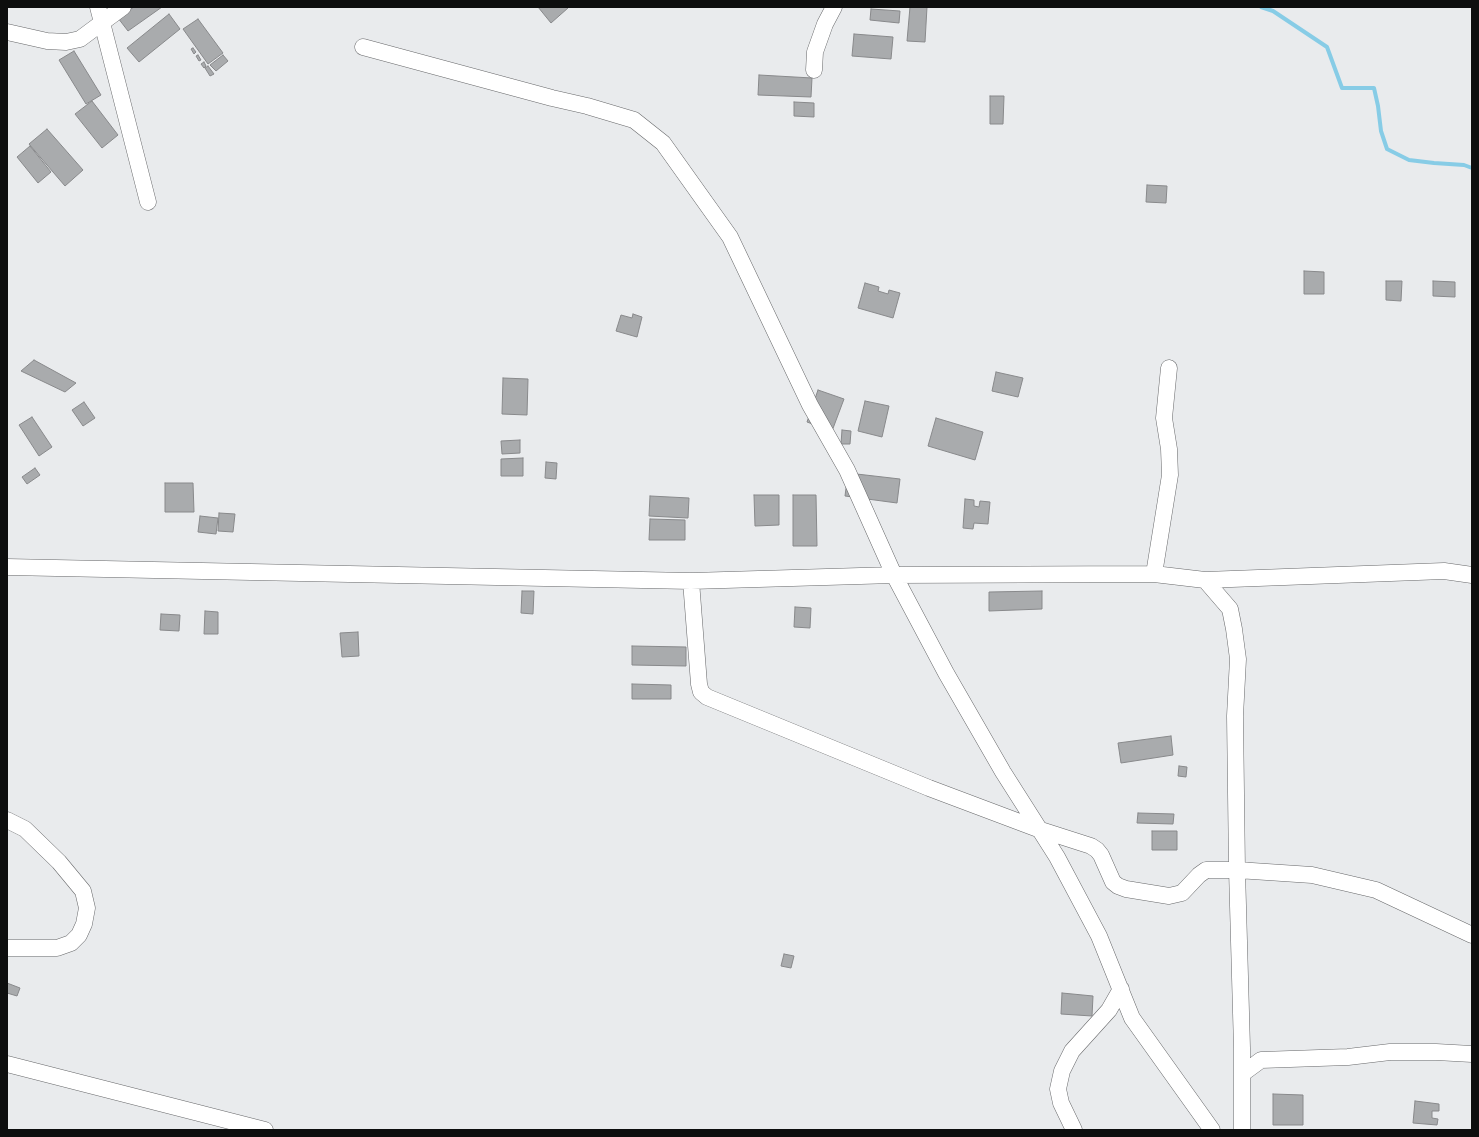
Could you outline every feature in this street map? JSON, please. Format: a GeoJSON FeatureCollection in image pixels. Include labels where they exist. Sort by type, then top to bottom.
{"type":"FeatureCollection","features":[{"type":"Feature","properties":{"kind":"street"},"geometry":{"type":"LineString","coordinates":[[98,7],[148,202]]}},
{"type":"Feature","properties":{"kind":"street"},"geometry":{"type":"LineString","coordinates":[[7,32],[47,41],[66,42],[80,39],[123,7]]}},
{"type":"Feature","properties":{"kind":"street"},"geometry":{"type":"LineString","coordinates":[[814,70],[815,52],[824,24],[834,7]]}},
{"type":"Feature","properties":{"kind":"street"},"geometry":{"type":"LineString","coordinates":[[363,47],[544,96],[587,106],[634,120],[663,144],[730,237],[810,405],[847,470],[894,575],[953,686],[1003,772],[1057,857],[1099,936],[1132,1018],[1212,1130]]}},
{"type":"Feature","properties":{"kind":"street"},"geometry":{"type":"LineString","coordinates":[[1154,574],[1170,475],[1169,449],[1164,418],[1169,368]]}},
{"type":"Feature","properties":{"kind":"street"},"geometry":{"type":"LineString","coordinates":[[7,567],[691,581],[894,575],[1154,574],[1205,580],[1444,571],[1472,574]]}},
{"type":"Feature","properties":{"kind":"street"},"geometry":{"type":"LineString","coordinates":[[1205,580],[1230,608],[1238,659],[1235,716],[1237,870],[1242,1048],[1242,1130]]}},
{"type":"Feature","properties":{"kind":"street"},"geometry":{"type":"LineString","coordinates":[[691,581],[699,684],[701,692],[707,697],[929,788],[1038,829],[1091,846],[1101,855],[1113,882],[1118,886],[1126,889],[1169,896],[1182,893],[1199,875],[1206,870],[1237,870],[1312,875],[1376,890],[1472,936]]}},
{"type":"Feature","properties":{"kind":"street"},"geometry":{"type":"LineString","coordinates":[[7,820],[25,829],[59,862],[83,891],[87,908],[84,924],[79,935],[71,943],[57,948],[7,948]]}},
{"type":"Feature","properties":{"kind":"street"},"geometry":{"type":"LineString","coordinates":[[1074,1130],[1061,1103],[1058,1089],[1062,1071],[1072,1051],[1109,1010],[1121,989]]}},
{"type":"Feature","properties":{"kind":"street"},"geometry":{"type":"LineString","coordinates":[[1242,1048],[1261,1060],[1348,1058],[1390,1052],[1472,1054]]}},
{"type":"Feature","properties":{"kind":"street"},"geometry":{"type":"LineString","coordinates":[[1242,1074],[1261,1060]]}},
{"type":"Feature","properties":{"kind":"street"},"geometry":{"type":"LineString","coordinates":[[7,1064],[265,1130]]}},
{"type":"Feature","properties":{"kind":"building"},"geometry":{"type":"Polygon","coordinates":[[[134,7],[162,7],[128,31],[118,18],[134,7]]]}},
{"type":"Feature","properties":{"kind":"building"},"geometry":{"type":"Polygon","coordinates":[[[538,7],[567,7],[568,8],[551,23],[538,7]]]}},
{"type":"Feature","properties":{"kind":"building"},"geometry":{"type":"Polygon","coordinates":[[[910,7],[927,7],[925,42],[907,41],[910,7]]]}},
{"type":"Feature","properties":{"kind":"building"},"geometry":{"type":"Polygon","coordinates":[[[871,9],[900,11],[899,23],[870,20],[871,9]]]}},
{"type":"Feature","properties":{"kind":"building"},"geometry":{"type":"Polygon","coordinates":[[[169,14],[180,29],[139,62],[127,48],[169,14]]]}},
{"type":"Feature","properties":{"kind":"building"},"geometry":{"type":"Polygon","coordinates":[[[198,19],[223,53],[208,64],[183,29],[198,19]]]}},
{"type":"Feature","properties":{"kind":"building"},"geometry":{"type":"Polygon","coordinates":[[[854,34],[893,37],[891,59],[852,56],[854,34]]]}},
{"type":"Feature","properties":{"kind":"building"},"geometry":{"type":"Polygon","coordinates":[[[193,48],[196,52],[194,54],[191,49],[193,48]]]}},
{"type":"Feature","properties":{"kind":"building"},"geometry":{"type":"Polygon","coordinates":[[[74,51],[101,95],[86,104],[59,60],[74,51]]]}},
{"type":"Feature","properties":{"kind":"building"},"geometry":{"type":"Polygon","coordinates":[[[198,55],[201,60],[199,61],[196,56],[198,55]]]}},
{"type":"Feature","properties":{"kind":"building"},"geometry":{"type":"Polygon","coordinates":[[[223,55],[228,61],[216,71],[210,65],[223,55]]]}},
{"type":"Feature","properties":{"kind":"building"},"geometry":{"type":"Polygon","coordinates":[[[204,62],[206,66],[204,68],[201,64],[204,62]]]}},
{"type":"Feature","properties":{"kind":"building"},"geometry":{"type":"Polygon","coordinates":[[[208,66],[214,74],[210,76],[205,68],[208,66]]]}},
{"type":"Feature","properties":{"kind":"building"},"geometry":{"type":"Polygon","coordinates":[[[759,75],[812,78],[811,97],[758,95],[759,75]]]}},
{"type":"Feature","properties":{"kind":"building"},"geometry":{"type":"Polygon","coordinates":[[[990,96],[1004,96],[1003,124],[990,124],[990,96]]]}},
{"type":"Feature","properties":{"kind":"building"},"geometry":{"type":"Polygon","coordinates":[[[92,101],[118,135],[102,148],[75,114],[92,101]]]}},
{"type":"Feature","properties":{"kind":"building"},"geometry":{"type":"Polygon","coordinates":[[[794,102],[814,103],[814,117],[794,116],[794,102]]]}},
{"type":"Feature","properties":{"kind":"building"},"geometry":{"type":"Polygon","coordinates":[[[47,129],[83,170],[65,186],[29,144],[47,129]]]}},
{"type":"Feature","properties":{"kind":"building"},"geometry":{"type":"Polygon","coordinates":[[[30,146],[51,172],[38,183],[17,157],[30,146]]]}},
{"type":"Feature","properties":{"kind":"building"},"geometry":{"type":"Polygon","coordinates":[[[1147,185],[1167,186],[1166,203],[1146,202],[1147,185]]]}},
{"type":"Feature","properties":{"kind":"building"},"geometry":{"type":"Polygon","coordinates":[[[1304,271],[1324,272],[1324,294],[1304,294],[1304,271]]]}},
{"type":"Feature","properties":{"kind":"building"},"geometry":{"type":"Polygon","coordinates":[[[1386,281],[1402,281],[1401,301],[1386,300],[1386,281]]]}},
{"type":"Feature","properties":{"kind":"building"},"geometry":{"type":"Polygon","coordinates":[[[1433,281],[1455,282],[1455,297],[1433,296],[1433,281]]]}},
{"type":"Feature","properties":{"kind":"building"},"geometry":{"type":"Polygon","coordinates":[[[865,283],[879,287],[878,291],[888,294],[889,290],[900,293],[893,318],[858,308],[865,283]]]}},
{"type":"Feature","properties":{"kind":"building"},"geometry":{"type":"Polygon","coordinates":[[[633,314],[642,317],[637,337],[616,331],[621,315],[632,318],[633,314]]]}},
{"type":"Feature","properties":{"kind":"building"},"geometry":{"type":"Polygon","coordinates":[[[34,360],[76,383],[65,392],[21,371],[34,360]]]}},
{"type":"Feature","properties":{"kind":"building"},"geometry":{"type":"Polygon","coordinates":[[[996,372],[1023,378],[1018,397],[992,391],[996,372]]]}},
{"type":"Feature","properties":{"kind":"building"},"geometry":{"type":"Polygon","coordinates":[[[503,378],[528,379],[527,415],[502,414],[503,378]]]}},
{"type":"Feature","properties":{"kind":"building"},"geometry":{"type":"Polygon","coordinates":[[[818,390],[844,399],[832,431],[807,422],[818,390]]]}},
{"type":"Feature","properties":{"kind":"building"},"geometry":{"type":"Polygon","coordinates":[[[865,401],[889,406],[882,437],[858,431],[865,401]]]}},
{"type":"Feature","properties":{"kind":"building"},"geometry":{"type":"Polygon","coordinates":[[[84,402],[95,418],[83,426],[72,410],[84,402]]]}},
{"type":"Feature","properties":{"kind":"building"},"geometry":{"type":"Polygon","coordinates":[[[32,417],[52,447],[39,456],[19,425],[32,417]]]}},
{"type":"Feature","properties":{"kind":"building"},"geometry":{"type":"Polygon","coordinates":[[[936,418],[983,432],[975,460],[928,446],[936,418]]]}},
{"type":"Feature","properties":{"kind":"building"},"geometry":{"type":"Polygon","coordinates":[[[842,430],[851,431],[850,444],[841,444],[842,430]]]}},
{"type":"Feature","properties":{"kind":"building"},"geometry":{"type":"Polygon","coordinates":[[[520,440],[520,453],[502,454],[501,441],[520,440]]]}},
{"type":"Feature","properties":{"kind":"building"},"geometry":{"type":"Polygon","coordinates":[[[523,458],[523,476],[501,476],[501,459],[523,458]]]}},
{"type":"Feature","properties":{"kind":"building"},"geometry":{"type":"Polygon","coordinates":[[[546,462],[557,463],[556,479],[545,478],[546,462]]]}},
{"type":"Feature","properties":{"kind":"building"},"geometry":{"type":"Polygon","coordinates":[[[35,468],[40,475],[27,484],[22,477],[35,468]]]}},
{"type":"Feature","properties":{"kind":"building"},"geometry":{"type":"Polygon","coordinates":[[[848,473],[900,479],[897,503],[845,496],[848,473]]]}},
{"type":"Feature","properties":{"kind":"building"},"geometry":{"type":"Polygon","coordinates":[[[165,483],[193,483],[194,512],[165,512],[165,483]]]}},
{"type":"Feature","properties":{"kind":"building"},"geometry":{"type":"Polygon","coordinates":[[[754,495],[779,495],[779,525],[755,526],[754,495]]]}},
{"type":"Feature","properties":{"kind":"building"},"geometry":{"type":"Polygon","coordinates":[[[793,495],[816,495],[817,546],[793,546],[793,495]]]}},
{"type":"Feature","properties":{"kind":"building"},"geometry":{"type":"Polygon","coordinates":[[[650,496],[689,498],[688,518],[649,516],[650,496]]]}},
{"type":"Feature","properties":{"kind":"building"},"geometry":{"type":"Polygon","coordinates":[[[965,499],[974,500],[974,506],[979,507],[980,501],[990,502],[988,524],[974,523],[973,529],[963,528],[965,499]]]}},
{"type":"Feature","properties":{"kind":"building"},"geometry":{"type":"Polygon","coordinates":[[[219,513],[235,514],[233,532],[218,531],[219,513]]]}},
{"type":"Feature","properties":{"kind":"building"},"geometry":{"type":"Polygon","coordinates":[[[200,516],[218,518],[216,534],[198,532],[200,516]]]}},
{"type":"Feature","properties":{"kind":"building"},"geometry":{"type":"Polygon","coordinates":[[[650,519],[685,520],[685,540],[649,540],[650,519]]]}},
{"type":"Feature","properties":{"kind":"building"},"geometry":{"type":"Polygon","coordinates":[[[522,591],[534,591],[533,614],[521,613],[522,591]]]}},
{"type":"Feature","properties":{"kind":"building"},"geometry":{"type":"Polygon","coordinates":[[[1042,591],[1042,609],[989,611],[989,592],[1042,591]]]}},
{"type":"Feature","properties":{"kind":"building"},"geometry":{"type":"Polygon","coordinates":[[[795,607],[811,608],[810,628],[794,627],[795,607]]]}},
{"type":"Feature","properties":{"kind":"building"},"geometry":{"type":"Polygon","coordinates":[[[205,611],[218,612],[218,634],[204,634],[205,611]]]}},
{"type":"Feature","properties":{"kind":"building"},"geometry":{"type":"Polygon","coordinates":[[[161,614],[180,615],[179,631],[160,630],[161,614]]]}},
{"type":"Feature","properties":{"kind":"building"},"geometry":{"type":"Polygon","coordinates":[[[358,632],[359,656],[342,657],[340,633],[358,632]]]}},
{"type":"Feature","properties":{"kind":"building"},"geometry":{"type":"Polygon","coordinates":[[[632,646],[686,647],[686,666],[632,665],[632,646]]]}},
{"type":"Feature","properties":{"kind":"building"},"geometry":{"type":"Polygon","coordinates":[[[632,684],[671,685],[671,699],[632,699],[632,684]]]}},
{"type":"Feature","properties":{"kind":"building"},"geometry":{"type":"Polygon","coordinates":[[[1171,736],[1173,755],[1121,763],[1118,743],[1171,736]]]}},
{"type":"Feature","properties":{"kind":"building"},"geometry":{"type":"Polygon","coordinates":[[[1179,766],[1187,767],[1186,777],[1178,776],[1179,766]]]}},
{"type":"Feature","properties":{"kind":"building"},"geometry":{"type":"Polygon","coordinates":[[[1138,813],[1174,814],[1173,824],[1137,823],[1138,813]]]}},
{"type":"Feature","properties":{"kind":"building"},"geometry":{"type":"Polygon","coordinates":[[[1152,831],[1177,831],[1177,850],[1152,850],[1152,831]]]}},
{"type":"Feature","properties":{"kind":"building"},"geometry":{"type":"Polygon","coordinates":[[[784,954],[794,956],[791,968],[781,966],[784,954]]]}},
{"type":"Feature","properties":{"kind":"building"},"geometry":{"type":"Polygon","coordinates":[[[7,983],[20,988],[17,996],[7,993],[7,983]]]}},
{"type":"Feature","properties":{"kind":"building"},"geometry":{"type":"Polygon","coordinates":[[[1062,993],[1093,996],[1092,1016],[1061,1014],[1062,993]]]}},
{"type":"Feature","properties":{"kind":"building"},"geometry":{"type":"Polygon","coordinates":[[[1273,1094],[1303,1095],[1303,1125],[1273,1125],[1273,1094]]]}},
{"type":"Feature","properties":{"kind":"building"},"geometry":{"type":"Polygon","coordinates":[[[1415,1101],[1439,1104],[1439,1111],[1432,1111],[1432,1118],[1438,1119],[1437,1125],[1413,1123],[1415,1101]]]}},
{"type":"Feature","properties":{"kind":"waterway"},"geometry":{"type":"LineString","coordinates":[[1261,7],[1273,11],[1327,47],[1342,88],[1374,88],[1381,131],[1387,149],[1409,160],[1464,165],[1472,168]]}}]}
